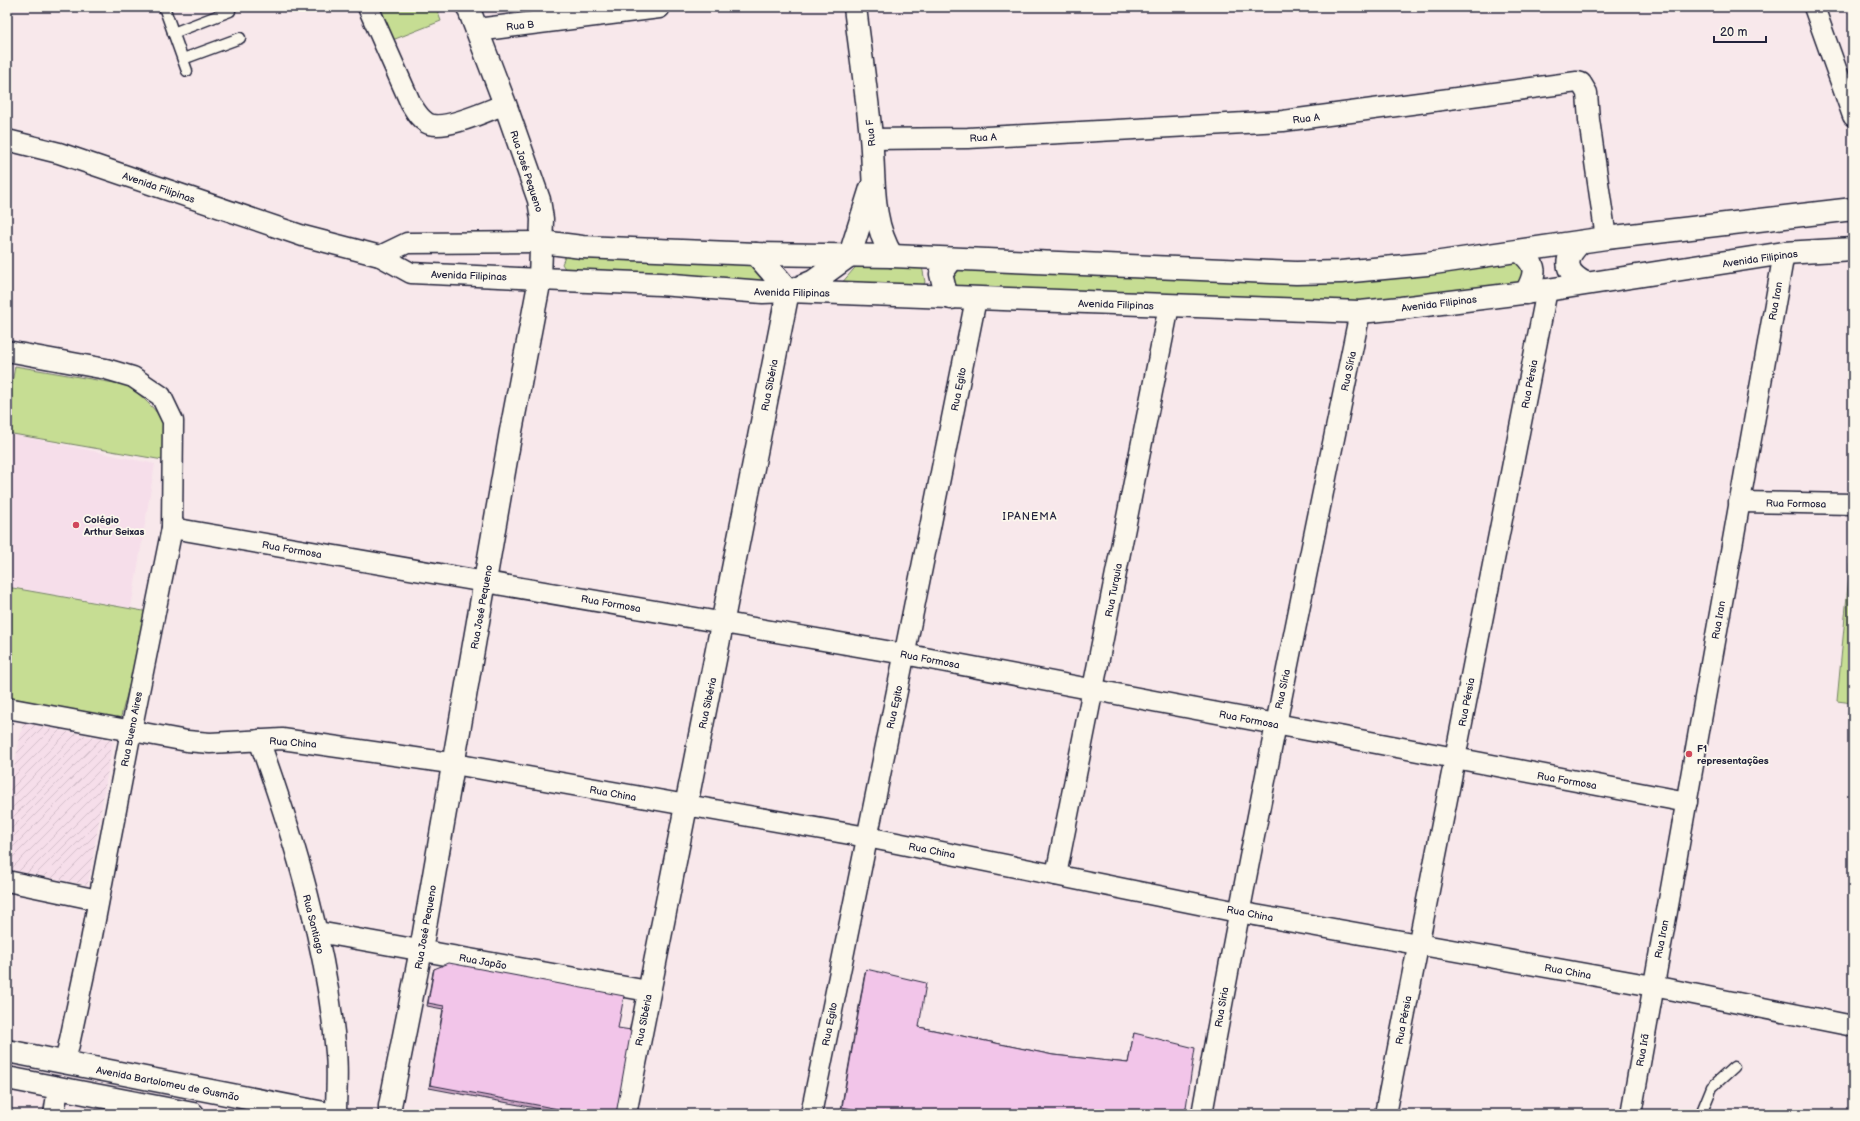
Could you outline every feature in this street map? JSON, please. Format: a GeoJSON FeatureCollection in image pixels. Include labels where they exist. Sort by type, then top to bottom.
{"type":"FeatureCollection","features":[{"type":"Feature","properties":{"kind":"main road","name":"Rua José Pequeno"},"geometry":{"type":"LineString","coordinates":[[390,1114],[390,1106],[421,950],[485,582],[540,279],[542,219],[538,200],[505,104],[468,7]]}},
{"type":"Feature","properties":{"kind":"main road","name":"Rua F"},"geometry":{"type":"LineString","coordinates":[[855,7],[871,139],[873,179],[880,230],[892,256]]}},
{"type":"Feature","properties":{"kind":"main road","name":"Rua B"},"geometry":{"type":"LineString","coordinates":[[477,30],[647,8]]}},
{"type":"Feature","properties":{"kind":"main road"},"geometry":{"type":"LineString","coordinates":[[756,254],[788,292],[814,281],[850,255],[873,179]]}},
{"type":"Feature","properties":{"kind":"main road"},"geometry":{"type":"LineString","coordinates":[[542,242],[582,246],[756,254],[892,256],[1296,274],[1341,272],[1427,264],[1606,238],[1853,209]]}},
{"type":"Feature","properties":{"kind":"main road"},"geometry":{"type":"LineString","coordinates":[[1581,242],[1572,251],[1568,261],[1570,271],[1576,279],[1585,283]]}},
{"type":"Feature","properties":{"kind":"main road","name":"Avenida Filipinas"},"geometry":{"type":"LineString","coordinates":[[540,279],[660,284],[763,292],[920,296],[1360,312],[1526,293],[1585,283],[1703,267],[1784,253],[1853,248]]}},
{"type":"Feature","properties":{"kind":"main road"},"geometry":{"type":"LineString","coordinates":[[1520,251],[1530,259],[1534,270],[1534,277],[1526,293]]}},
{"type":"Feature","properties":{"kind":"main road"},"geometry":{"type":"LineString","coordinates":[[920,296],[926,290],[929,281],[925,264],[921,258]]}},
{"type":"Feature","properties":{"kind":"main road"},"geometry":{"type":"LineString","coordinates":[[951,298],[945,290],[942,274],[952,259]]}},
{"type":"Feature","properties":{"kind":"main road","name":"Rua Sibéria"},"geometry":{"type":"LineString","coordinates":[[625,1114],[648,991],[788,292]]}},
{"type":"Feature","properties":{"kind":"main road","name":"Avenida Bartolomeu de Gusmão"},"geometry":{"type":"LineString","coordinates":[[7,1051],[328,1114]]}},
{"type":"Feature","properties":{"kind":"main road"},"geometry":{"type":"LineString","coordinates":[[7,1078],[193,1114]]}},
{"type":"Feature","properties":{"kind":"street"},"geometry":{"type":"LineString","coordinates":[[368,7],[411,104],[419,117],[429,124],[453,123],[505,104]]}},
{"type":"Feature","properties":{"kind":"street"},"geometry":{"type":"LineString","coordinates":[[1814,7],[1853,116]]}},
{"type":"Feature","properties":{"kind":"street","name":"Rua A"},"geometry":{"type":"LineString","coordinates":[[871,139],[968,138],[1283,121],[1577,82],[1581,83],[1587,93],[1589,120],[1606,238]]}},
{"type":"Feature","properties":{"kind":"street","name":"Avenida Filipinas"},"geometry":{"type":"LineString","coordinates":[[7,140],[59,154],[303,236],[380,256],[411,273],[540,279]]}},
{"type":"Feature","properties":{"kind":"street"},"geometry":{"type":"LineString","coordinates":[[380,256],[407,243],[542,242]]}},
{"type":"Feature","properties":{"kind":"street","name":"Rua Iran"},"geometry":{"type":"LineString","coordinates":[[1652,986],[1687,802],[1784,253]]}},
{"type":"Feature","properties":{"kind":"street","name":"Rua Pérsia"},"geometry":{"type":"LineString","coordinates":[[1385,1114],[1547,290]]}},
{"type":"Feature","properties":{"kind":"street","name":"Rua Egito"},"geometry":{"type":"LineString","coordinates":[[811,1114],[906,654],[976,299]]}},
{"type":"Feature","properties":{"kind":"street","name":"Rua Turquia"},"geometry":{"type":"LineString","coordinates":[[1056,875],[1169,306]]}},
{"type":"Feature","properties":{"kind":"street","name":"Rua Síria"},"geometry":{"type":"LineString","coordinates":[[1202,1114],[1238,912],[1275,724],[1360,312]]}},
{"type":"Feature","properties":{"kind":"street","name":"Rua Bueno Aires"},"geometry":{"type":"LineString","coordinates":[[7,351],[106,370],[133,377],[161,396],[173,421],[172,528],[65,1063]]}},
{"type":"Feature","properties":{"kind":"street","name":"Rua Formosa"},"geometry":{"type":"LineString","coordinates":[[1739,502],[1853,504]]}},
{"type":"Feature","properties":{"kind":"street","name":"Rua Formosa"},"geometry":{"type":"LineString","coordinates":[[172,528],[350,560],[906,654],[1687,802]]}},
{"type":"Feature","properties":{"kind":"street","name":"Rua China"},"geometry":{"type":"LineString","coordinates":[[7,708],[187,741],[210,743],[282,739],[454,764],[867,837],[1238,912],[1652,986],[1853,1026]]}},
{"type":"Feature","properties":{"kind":"street","name":"Rua Santiago"},"geometry":{"type":"LineString","coordinates":[[259,740],[318,932],[336,1054],[336,1114]]}},
{"type":"Feature","properties":{"kind":"street"},"geometry":{"type":"LineString","coordinates":[[7,882],[98,900]]}},
{"type":"Feature","properties":{"kind":"street","name":"Rua Japão"},"geometry":{"type":"LineString","coordinates":[[318,932],[648,991]]}},
{"type":"Feature","properties":{"kind":"street","name":"Rua Irã"},"geometry":{"type":"LineString","coordinates":[[1631,1114],[1652,986]]}},
{"type":"Feature","properties":{"kind":"street"},"geometry":{"type":"LineString","coordinates":[[54,1114],[58,1089]]}},
{"type":"Feature","properties":{"kind":"lane"},"geometry":{"type":"LineString","coordinates":[[164,7],[187,71]]}},
{"type":"Feature","properties":{"kind":"lane"},"geometry":{"type":"LineString","coordinates":[[173,33],[230,11]]}},
{"type":"Feature","properties":{"kind":"lane"},"geometry":{"type":"LineString","coordinates":[[183,59],[240,38]]}},
{"type":"Feature","properties":{"kind":"lane"},"geometry":{"type":"LineString","coordinates":[[1701,1114],[1712,1087],[1734,1067]]}},
{"type":"Feature","properties":{"kind":"shaded area","name":"Colégio Arthur Seixas"},"geometry":{"type":"Polygon","coordinates":[[[7,433],[155,464],[131,608],[7,586],[7,433]]]}},
{"type":"Feature","properties":{"kind":"shaded area"},"geometry":{"type":"Polygon","coordinates":[[[23,723],[113,741],[88,885],[7,869],[7,801],[23,723]]]}},
{"type":"Feature","properties":{"kind":"shaded area"},"geometry":{"type":"Polygon","coordinates":[[[67,1107],[99,1114],[66,1114],[67,1107]]]}},
{"type":"Feature","properties":{"kind":"green space"},"geometry":{"type":"Polygon","coordinates":[[[377,7],[436,7],[441,21],[390,41],[377,7]]]}},
{"type":"Feature","properties":{"kind":"green space"},"geometry":{"type":"Polygon","coordinates":[[[571,255],[746,259],[761,271],[766,283],[566,270],[562,264],[565,257],[571,255]]]}},
{"type":"Feature","properties":{"kind":"green space"},"geometry":{"type":"Polygon","coordinates":[[[1512,255],[1525,270],[1521,283],[1373,305],[959,291],[955,284],[954,278],[958,265],[1357,282],[1512,255]]]}},
{"type":"Feature","properties":{"kind":"green space"},"geometry":{"type":"Polygon","coordinates":[[[860,262],[922,266],[925,282],[922,288],[840,285],[860,262]]]}},
{"type":"Feature","properties":{"kind":"green space"},"geometry":{"type":"Polygon","coordinates":[[[15,366],[126,385],[157,412],[165,426],[166,435],[163,460],[7,433],[7,412],[15,366]]]}},
{"type":"Feature","properties":{"kind":"green space"},"geometry":{"type":"Polygon","coordinates":[[[1850,564],[1853,564],[1853,703],[1837,701],[1850,564]]]}},
{"type":"Feature","properties":{"kind":"green space"},"geometry":{"type":"Polygon","coordinates":[[[7,587],[149,612],[120,720],[7,697],[7,587]]]}},
{"type":"Feature","properties":{"kind":"building"},"geometry":{"type":"Polygon","coordinates":[[[449,963],[624,996],[618,1028],[631,1030],[616,1114],[585,1114],[430,1085],[444,1006],[428,1003],[434,969],[449,963]]]}},
{"type":"Feature","properties":{"kind":"building"},"geometry":{"type":"Polygon","coordinates":[[[866,969],[926,983],[919,1027],[1053,1055],[1128,1063],[1134,1033],[1195,1048],[1185,1114],[878,1114],[842,1107],[866,969]]]}},
{"type":"Feature","properties":{"kind":"place","name":"Colégio Arthur Seixas"},"geometry":{"type":"Point","coordinates":[76,525]}},
{"type":"Feature","properties":{"kind":"place","name":"F1 representações"},"geometry":{"type":"Point","coordinates":[1689,754]}},
{"type":"Feature","properties":{"kind":"district","name":"IPANEMA"},"geometry":{"type":"Point","coordinates":[1030,516]}}]}
